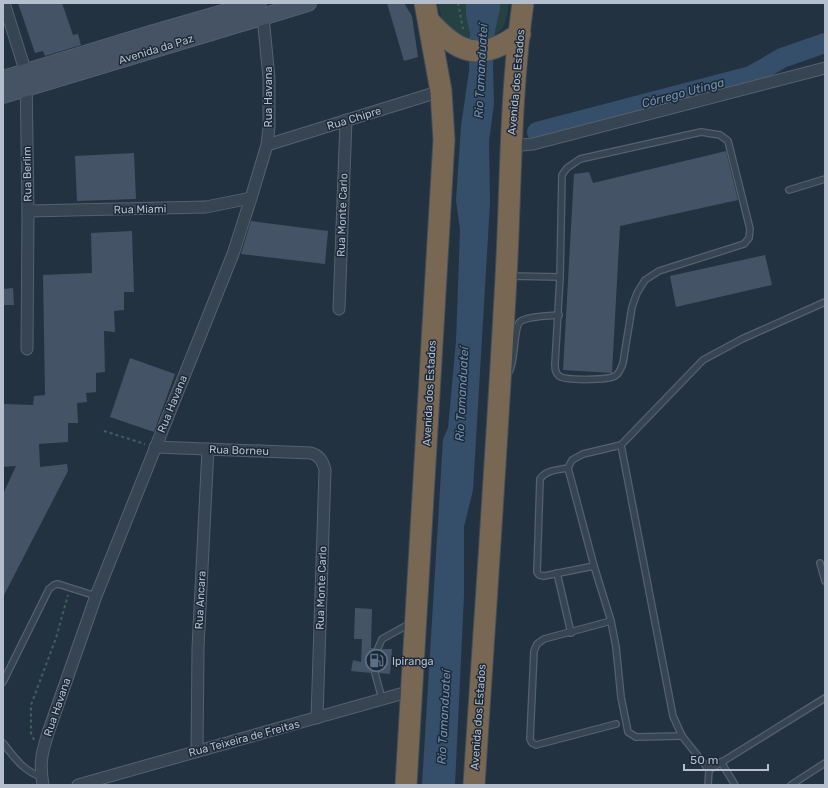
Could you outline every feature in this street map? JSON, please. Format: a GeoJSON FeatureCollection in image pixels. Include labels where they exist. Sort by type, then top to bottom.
{"type":"FeatureCollection","features":[{"type":"Feature","properties":{"kind":"highway","name":"Avenida dos Estados"},"geometry":{"type":"LineString","coordinates":[[474,785],[506,276],[518,146],[520,34],[524,3]]}},
{"type":"Feature","properties":{"kind":"highway","name":"Avenida dos Estados"},"geometry":{"type":"LineString","coordinates":[[406,785],[444,140],[441,91],[427,12]]}},
{"type":"Feature","properties":{"kind":"highway"},"geometry":{"type":"LineString","coordinates":[[427,12],[442,36],[452,44],[467,49],[486,51],[495,48],[520,34]]}},
{"type":"Feature","properties":{"kind":"main road","name":"Avenida da Paz"},"geometry":{"type":"LineString","coordinates":[[3,79],[150,34],[260,10],[308,3]]}},
{"type":"Feature","properties":{"kind":"main road","name":"Avenida da Paz"},"geometry":{"type":"LineString","coordinates":[[3,95],[260,10]]}},
{"type":"Feature","properties":{"kind":"street","name":"Rua Berlim"},"geometry":{"type":"LineString","coordinates":[[4,3],[26,73],[28,211],[27,349]]}},
{"type":"Feature","properties":{"kind":"street","name":"Rua Havana"},"geometry":{"type":"LineString","coordinates":[[42,781],[40,768],[48,730],[96,596],[233,254],[267,145],[270,90],[260,10]]}},
{"type":"Feature","properties":{"kind":"street"},"geometry":{"type":"LineString","coordinates":[[518,146],[825,68]]}},
{"type":"Feature","properties":{"kind":"street","name":"Rua Chipre"},"geometry":{"type":"LineString","coordinates":[[267,145],[441,91]]}},
{"type":"Feature","properties":{"kind":"street","name":"Rua Monte Carlo"},"geometry":{"type":"LineString","coordinates":[[339,309],[346,120]]}},
{"type":"Feature","properties":{"kind":"street","name":"Rua Miami"},"geometry":{"type":"LineString","coordinates":[[28,211],[206,207],[251,198]]}},
{"type":"Feature","properties":{"kind":"street","name":"Rua Borneu"},"geometry":{"type":"LineString","coordinates":[[155,447],[311,453],[317,455],[320,459]]}},
{"type":"Feature","properties":{"kind":"street","name":"Rua Ancara"},"geometry":{"type":"LineString","coordinates":[[197,751],[198,648],[208,449]]}},
{"type":"Feature","properties":{"kind":"street","name":"Rua Monte Carlo"},"geometry":{"type":"LineString","coordinates":[[317,718],[325,470],[324,464],[320,459]]}},
{"type":"Feature","properties":{"kind":"street","name":"Rua Teixeira de Freitas"},"geometry":{"type":"LineString","coordinates":[[78,785],[411,691]]}},
{"type":"Feature","properties":{"kind":"lane"},"geometry":{"type":"LineString","coordinates":[[701,132],[720,135],[728,141],[750,229],[749,238],[744,244],[659,270],[645,280],[637,293],[632,307],[623,363],[617,375],[610,378],[568,379],[560,376],[556,370],[555,364],[560,277],[562,175],[567,168],[580,159],[701,132]]}},
{"type":"Feature","properties":{"kind":"lane"},"geometry":{"type":"LineString","coordinates":[[790,190],[825,180]]}},
{"type":"Feature","properties":{"kind":"lane"},"geometry":{"type":"LineString","coordinates":[[506,276],[560,277]]}},
{"type":"Feature","properties":{"kind":"lane"},"geometry":{"type":"LineString","coordinates":[[682,736],[636,737],[628,732],[621,696],[616,647],[611,621],[594,566],[568,468],[572,460],[583,454],[621,445],[703,360],[742,339],[825,302]]}},
{"type":"Feature","properties":{"kind":"lane"},"geometry":{"type":"LineString","coordinates":[[499,388],[514,360],[516,326],[520,321],[559,314]]}},
{"type":"Feature","properties":{"kind":"lane"},"geometry":{"type":"LineString","coordinates":[[621,445],[673,716],[682,736],[709,770],[708,785]]}},
{"type":"Feature","properties":{"kind":"lane"},"geometry":{"type":"LineString","coordinates":[[568,468],[548,471],[540,479],[537,572],[539,575],[544,576],[594,566]]}},
{"type":"Feature","properties":{"kind":"lane"},"geometry":{"type":"LineString","coordinates":[[820,563],[825,581]]}},
{"type":"Feature","properties":{"kind":"lane"},"geometry":{"type":"LineString","coordinates":[[557,574],[571,633]]}},
{"type":"Feature","properties":{"kind":"lane"},"geometry":{"type":"LineString","coordinates":[[3,682],[49,589],[58,584],[96,596]]}},
{"type":"Feature","properties":{"kind":"lane"},"geometry":{"type":"LineString","coordinates":[[378,648],[382,639],[415,621]]}},
{"type":"Feature","properties":{"kind":"lane"},"geometry":{"type":"LineString","coordinates":[[611,621],[571,633],[544,639],[537,644],[534,651],[530,739],[532,743],[536,745],[616,724]]}},
{"type":"Feature","properties":{"kind":"lane"},"geometry":{"type":"LineString","coordinates":[[376,673],[382,699]]}},
{"type":"Feature","properties":{"kind":"lane"},"geometry":{"type":"LineString","coordinates":[[709,770],[825,698]]}},
{"type":"Feature","properties":{"kind":"lane"},"geometry":{"type":"LineString","coordinates":[[3,743],[31,774],[42,781]]}},
{"type":"Feature","properties":{"kind":"lane"},"geometry":{"type":"LineString","coordinates":[[721,762],[735,785]]}},
{"type":"Feature","properties":{"kind":"lane"},"geometry":{"type":"LineString","coordinates":[[791,785],[825,763]]}},
{"type":"Feature","properties":{"kind":"path"},"geometry":{"type":"LineString","coordinates":[[104,431],[155,447]]}},
{"type":"Feature","properties":{"kind":"path"},"geometry":{"type":"LineString","coordinates":[[42,753],[37,748],[31,733],[31,705],[56,638],[70,588]]}},
{"type":"Feature","properties":{"kind":"green space"},"geometry":{"type":"Polygon","coordinates":[[[438,3],[509,3],[504,24],[497,33],[485,38],[467,39],[459,37],[448,28],[443,21],[438,3]]]}},
{"type":"Feature","properties":{"kind":"water","name":"Rio Tamanduateí"},"geometry":{"type":"Polygon","coordinates":[[[466,3],[500,3],[495,31],[493,67],[494,104],[489,141],[490,203],[473,490],[464,527],[464,596],[455,785],[422,785],[443,439],[448,428],[456,341],[460,230],[456,200],[461,126],[469,71],[470,34],[466,15],[466,3]]]}},
{"type":"Feature","properties":{"kind":"building"},"geometry":{"type":"Polygon","coordinates":[[[18,3],[62,3],[73,35],[78,34],[81,45],[45,56],[43,51],[35,53],[18,3]]]}},
{"type":"Feature","properties":{"kind":"building"},"geometry":{"type":"Polygon","coordinates":[[[387,3],[404,3],[412,16],[418,57],[404,61],[387,3]]]}},
{"type":"Feature","properties":{"kind":"building"},"geometry":{"type":"Polygon","coordinates":[[[726,151],[738,200],[620,226],[612,373],[563,370],[574,174],[589,172],[593,183],[726,151]]]}},
{"type":"Feature","properties":{"kind":"building"},"geometry":{"type":"Polygon","coordinates":[[[134,153],[136,199],[77,201],[75,156],[134,153]]]}},
{"type":"Feature","properties":{"kind":"building"},"geometry":{"type":"Polygon","coordinates":[[[251,221],[328,231],[325,264],[241,254],[251,221]]]}},
{"type":"Feature","properties":{"kind":"building"},"geometry":{"type":"Polygon","coordinates":[[[132,231],[134,292],[124,292],[124,310],[114,311],[115,332],[104,331],[105,372],[96,373],[96,392],[86,393],[87,402],[77,403],[78,423],[68,423],[68,442],[39,444],[40,467],[67,464],[68,471],[3,597],[3,494],[16,466],[3,467],[3,404],[33,405],[34,396],[45,395],[43,275],[92,273],[91,233],[132,231]]]}},
{"type":"Feature","properties":{"kind":"building"},"geometry":{"type":"Polygon","coordinates":[[[765,255],[772,285],[676,307],[670,276],[765,255]]]}},
{"type":"Feature","properties":{"kind":"building"},"geometry":{"type":"Polygon","coordinates":[[[13,288],[14,305],[3,305],[3,289],[13,288]]]}},
{"type":"Feature","properties":{"kind":"building"},"geometry":{"type":"Polygon","coordinates":[[[130,358],[175,374],[154,432],[110,417],[130,358]]]}},
{"type":"Feature","properties":{"kind":"building"},"geometry":{"type":"Polygon","coordinates":[[[355,608],[372,609],[371,648],[374,648],[375,651],[378,652],[382,649],[392,649],[390,674],[379,673],[376,669],[372,670],[371,673],[351,671],[353,660],[361,662],[362,639],[354,639],[355,608]]]}},
{"type":"Feature","properties":{"kind":"waterway","name":"Córrego Utinga"},"geometry":{"type":"LineString","coordinates":[[537,132],[751,76],[782,58],[825,43]]}},
{"type":"Feature","properties":{"kind":"place","name":"Ipiranga"},"geometry":{"type":"Point","coordinates":[376,661]}}]}
